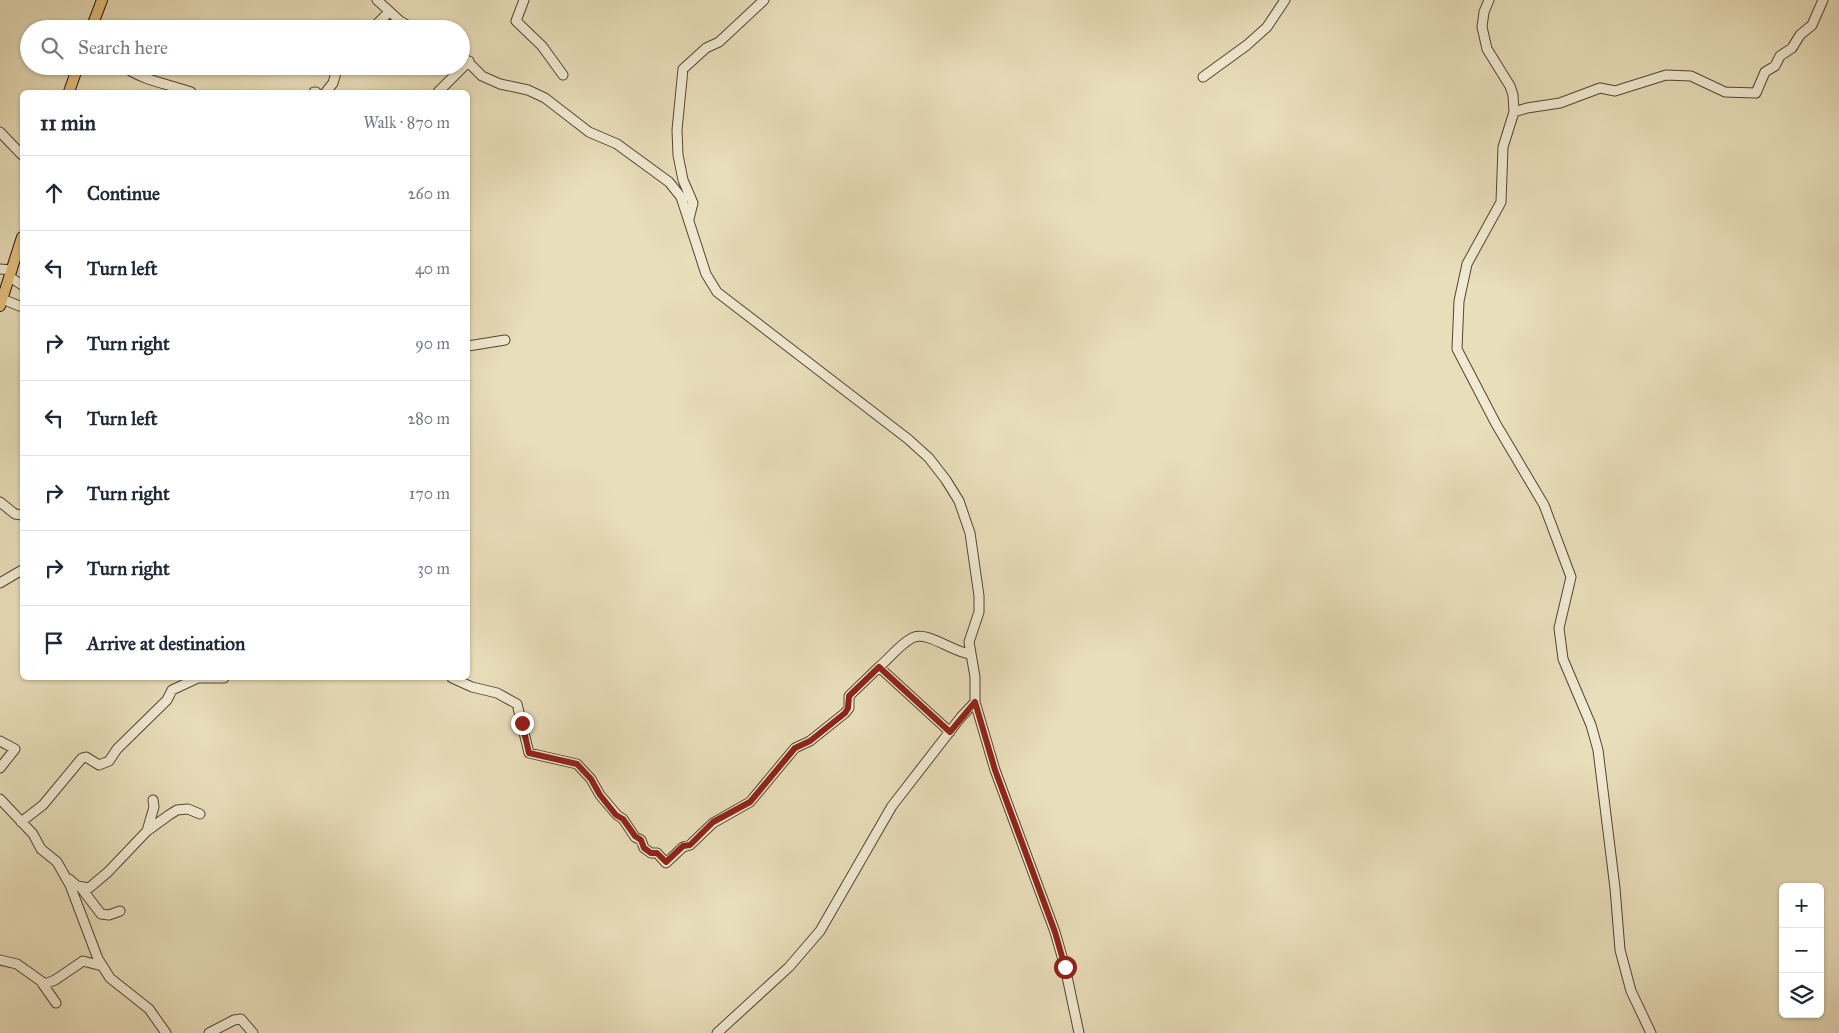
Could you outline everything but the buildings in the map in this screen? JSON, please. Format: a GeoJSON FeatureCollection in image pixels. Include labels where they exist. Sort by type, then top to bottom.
{"type":"FeatureCollection","features":[{"type":"Feature","properties":{"kind":"main road"},"geometry":{"type":"LineString","coordinates":[[94,20],[102,0]]}},
{"type":"Feature","properties":{"kind":"main road"},"geometry":{"type":"LineString","coordinates":[[70,90],[75,75]]}},
{"type":"Feature","properties":{"kind":"main road"},"geometry":{"type":"LineString","coordinates":[[1,303],[20,244]]}},
{"type":"Feature","properties":{"kind":"street"},"geometry":{"type":"LineString","coordinates":[[377,0],[401,20]]}},
{"type":"Feature","properties":{"kind":"street"},"geometry":{"type":"LineString","coordinates":[[524,0],[516,21],[542,46],[562,75]]}},
{"type":"Feature","properties":{"kind":"street"},"geometry":{"type":"LineString","coordinates":[[689,219],[693,202],[683,180],[678,155],[677,130],[683,69],[706,48],[719,42],[764,0]]}},
{"type":"Feature","properties":{"kind":"street"},"geometry":{"type":"LineString","coordinates":[[1203,77],[1247,45],[1266,26],[1285,0]]}},
{"type":"Feature","properties":{"kind":"street"},"geometry":{"type":"LineString","coordinates":[[1489,0],[1484,12],[1482,27],[1487,49],[1510,86],[1513,95],[1514,112],[1503,147],[1501,202],[1467,264],[1459,301],[1457,349],[1496,424],[1544,505],[1571,577],[1559,628],[1563,659],[1592,724],[1598,750],[1615,888],[1620,950],[1631,991],[1651,1033]]}},
{"type":"Feature","properties":{"kind":"street"},"geometry":{"type":"LineString","coordinates":[[1514,112],[1560,103],[1600,88],[1615,91],[1666,75],[1692,76],[1726,92],[1756,93],[1766,72],[1775,66],[1780,56],[1792,48],[1800,36],[1812,25],[1823,0]]}},
{"type":"Feature","properties":{"kind":"street"},"geometry":{"type":"LineString","coordinates":[[381,20],[389,12]]}},
{"type":"Feature","properties":{"kind":"street"},"geometry":{"type":"LineString","coordinates":[[470,63],[482,76],[500,84],[528,90],[545,98],[589,132],[617,144],[669,182],[681,197],[706,274],[717,292],[908,439],[929,458],[946,480],[959,501],[970,533],[976,563],[979,612],[969,642],[975,677],[975,702],[995,770],[1055,932],[1065,967],[1079,1033]]}},
{"type":"Feature","properties":{"kind":"street"},"geometry":{"type":"LineString","coordinates":[[137,75],[185,90]]}},
{"type":"Feature","properties":{"kind":"street"},"geometry":{"type":"LineString","coordinates":[[328,90],[333,83],[335,75]]}},
{"type":"Feature","properties":{"kind":"street"},"geometry":{"type":"LineString","coordinates":[[440,90],[452,75]]}},
{"type":"Feature","properties":{"kind":"street"},"geometry":{"type":"LineString","coordinates":[[0,132],[20,153]]}},
{"type":"Feature","properties":{"kind":"street"},"geometry":{"type":"LineString","coordinates":[[0,269],[11,274],[20,283]]}},
{"type":"Feature","properties":{"kind":"street"},"geometry":{"type":"LineString","coordinates":[[1,303],[20,307]]}},
{"type":"Feature","properties":{"kind":"street"},"geometry":{"type":"LineString","coordinates":[[470,346],[505,340]]}},
{"type":"Feature","properties":{"kind":"street"},"geometry":{"type":"LineString","coordinates":[[0,502],[15,514],[20,515]]}},
{"type":"Feature","properties":{"kind":"street"},"geometry":{"type":"LineString","coordinates":[[0,583],[20,571]]}},
{"type":"Feature","properties":{"kind":"street"},"geometry":{"type":"LineString","coordinates":[[456,680],[472,687],[498,693],[513,700],[518,708],[529,753],[577,764],[591,779],[600,795],[616,815],[623,819],[635,836],[641,840],[644,848],[651,853],[657,853],[666,862],[683,846],[690,845],[713,822],[750,802],[795,748],[810,741],[845,713],[848,708],[849,696],[912,637],[923,635],[953,650],[970,654]]}},
{"type":"Feature","properties":{"kind":"street"},"geometry":{"type":"LineString","coordinates":[[879,667],[950,732]]}},
{"type":"Feature","properties":{"kind":"street"},"geometry":{"type":"LineString","coordinates":[[21,822],[43,805],[82,758],[86,757],[99,765],[109,761],[117,749],[167,700],[172,690],[194,680]]}},
{"type":"Feature","properties":{"kind":"street"},"geometry":{"type":"LineString","coordinates":[[717,1033],[789,967],[820,931],[892,806],[975,702]]}},
{"type":"Feature","properties":{"kind":"street"},"geometry":{"type":"LineString","coordinates":[[0,740],[15,749],[0,768]]}},
{"type":"Feature","properties":{"kind":"street"},"geometry":{"type":"LineString","coordinates":[[0,799],[33,834],[41,849],[57,862],[65,876],[102,966],[110,978],[149,1009],[166,1033]]}},
{"type":"Feature","properties":{"kind":"street"},"geometry":{"type":"LineString","coordinates":[[147,831],[154,807],[153,800]]}},
{"type":"Feature","properties":{"kind":"street"},"geometry":{"type":"LineString","coordinates":[[82,889],[90,888],[97,884],[147,831],[177,810],[188,809],[200,814]]}},
{"type":"Feature","properties":{"kind":"street"},"geometry":{"type":"LineString","coordinates":[[65,876],[82,889],[101,914],[109,915],[120,911]]}},
{"type":"Feature","properties":{"kind":"street"},"geometry":{"type":"LineString","coordinates":[[0,960],[24,968],[42,983],[56,1003]]}},
{"type":"Feature","properties":{"kind":"street"},"geometry":{"type":"LineString","coordinates":[[42,983],[55,980],[83,962],[102,966]]}},
{"type":"Feature","properties":{"kind":"street"},"geometry":{"type":"LineString","coordinates":[[209,1033],[241,1019],[253,1033]]}},
{"type":"Feature","properties":{"kind":"route"},"geometry":{"type":"LineString","coordinates":[[522,723],[529,753],[577,764],[585,771],[600,795],[616,815],[623,819],[636,838],[641,840],[644,848],[651,853],[657,853],[666,862],[674,857],[676,852],[683,846],[690,845],[713,822],[750,802],[795,748],[810,741],[845,713],[848,708],[849,696],[879,667],[912,695],[950,732],[975,702],[995,770],[1055,932],[1065,967]]}}]}
